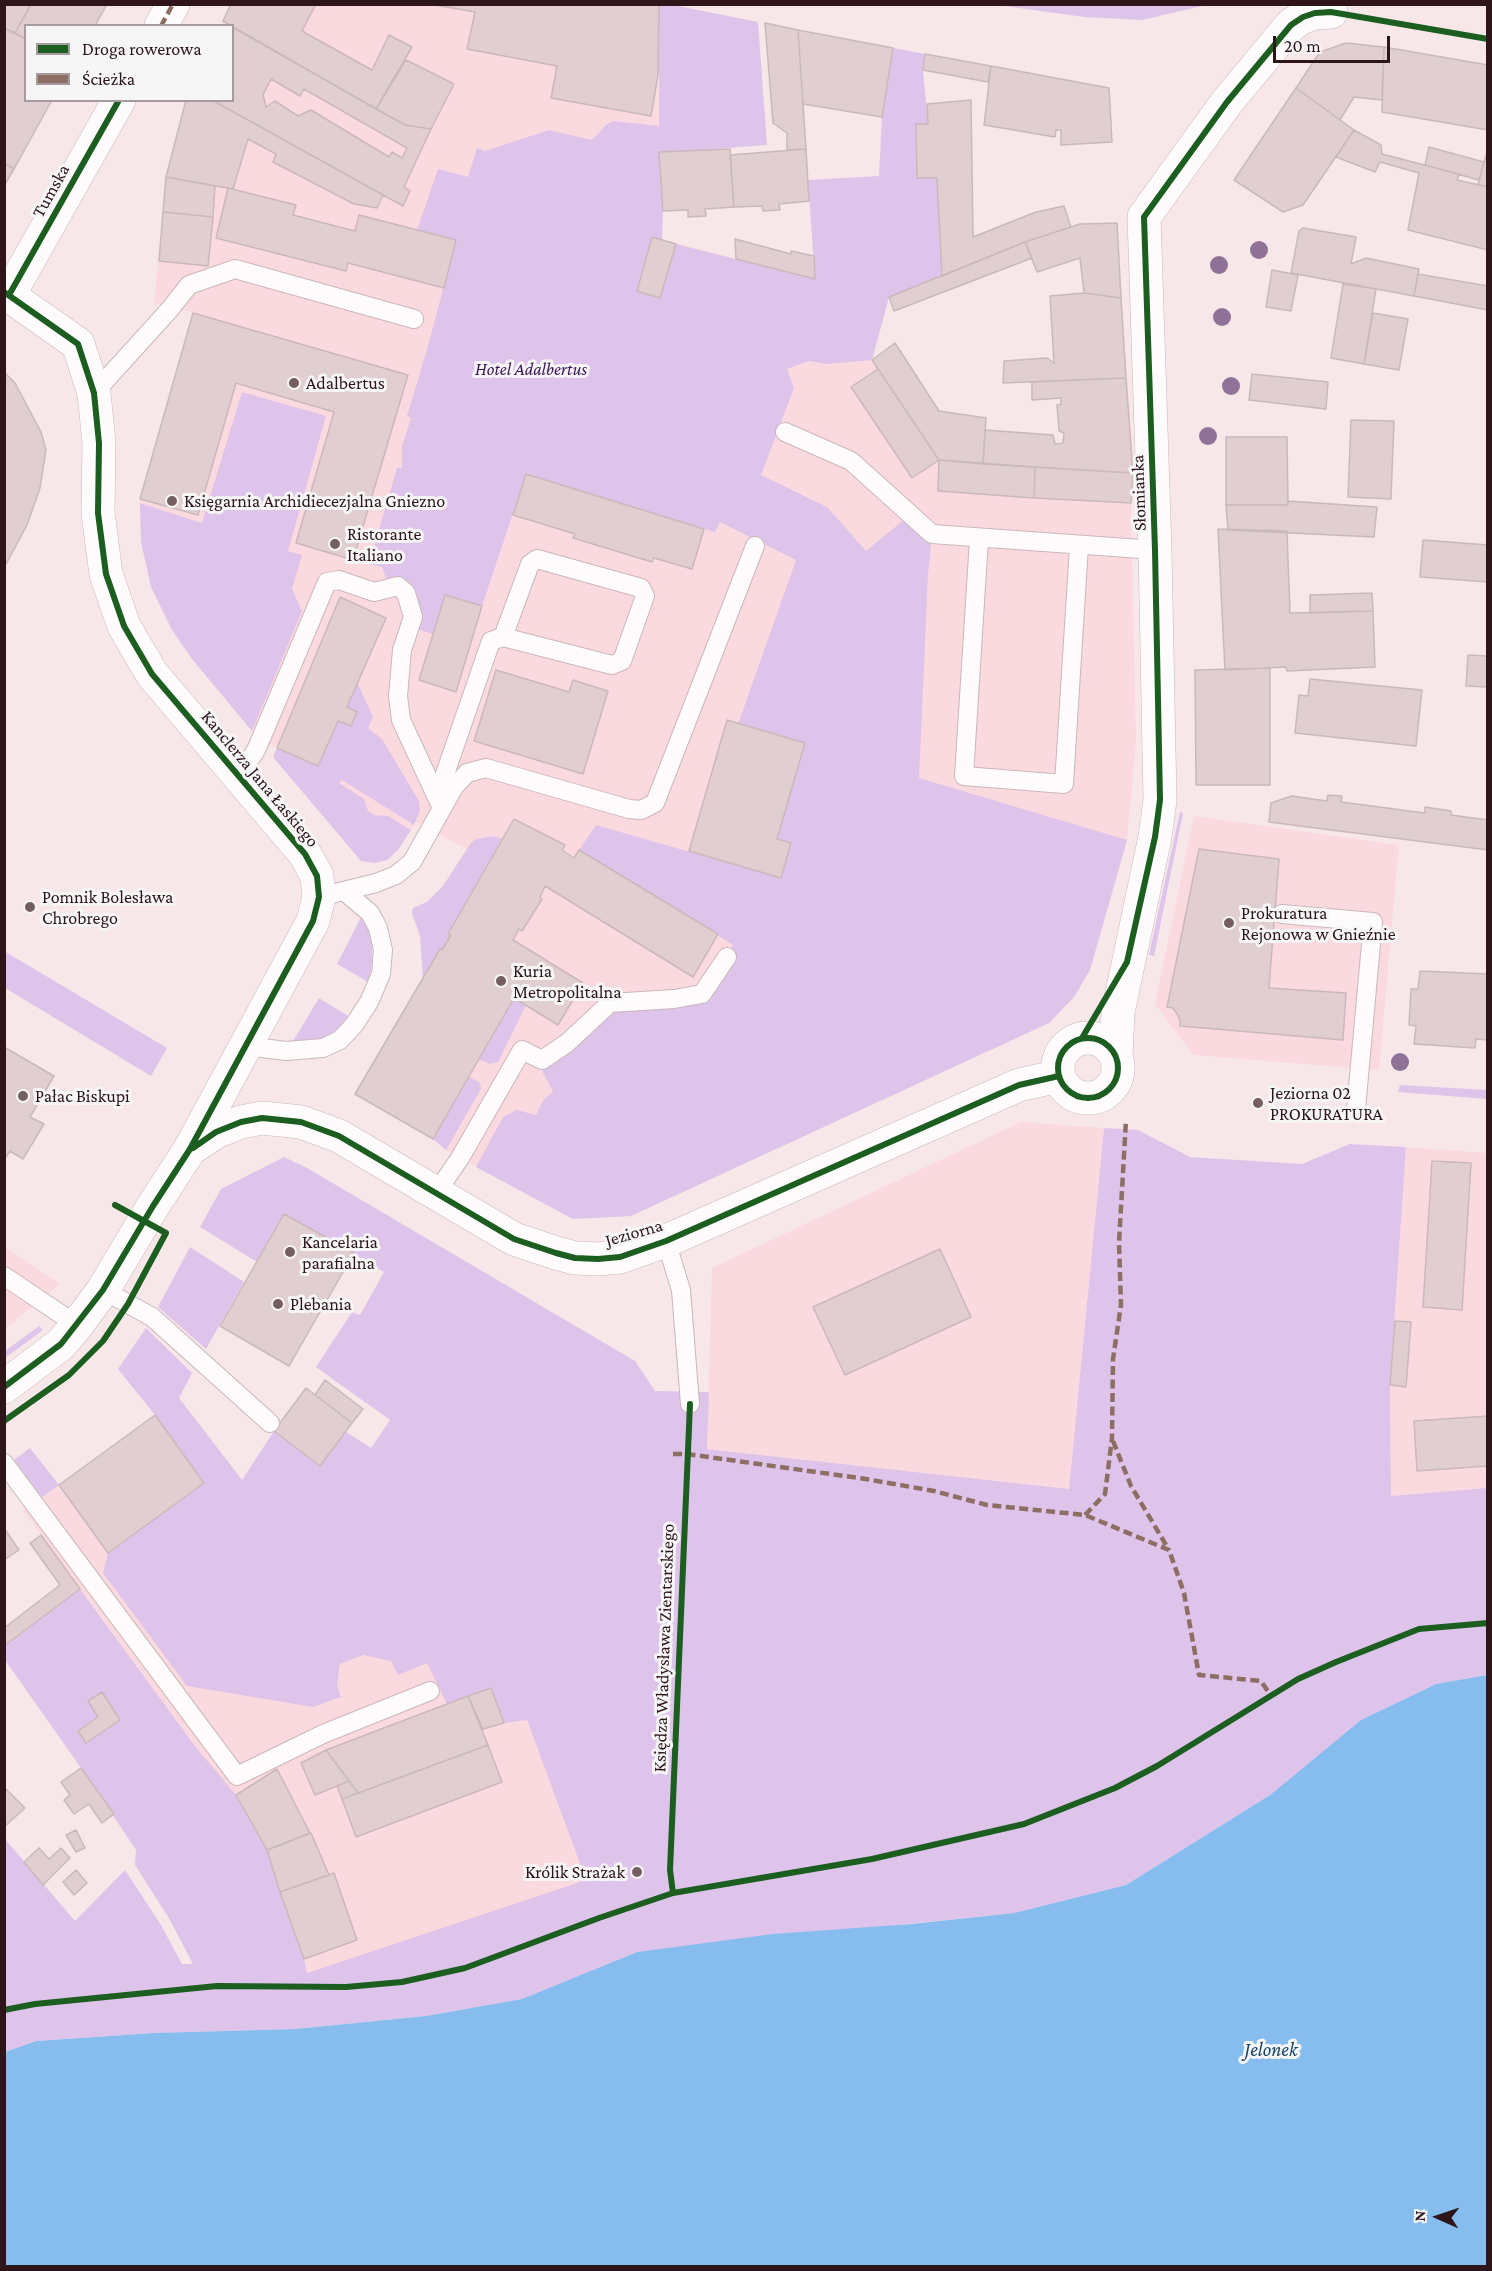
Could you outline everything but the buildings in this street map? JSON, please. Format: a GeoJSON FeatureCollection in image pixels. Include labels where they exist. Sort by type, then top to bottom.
{"type":"FeatureCollection","features":[{"type":"Feature","properties":{"kind":"street"},"geometry":{"type":"LineString","coordinates":[[162,24],[173,4]]}},
{"type":"Feature","properties":{"kind":"street","name":"Słomianka"},"geometry":{"type":"LineString","coordinates":[[1116,1057],[1118,1012],[1155,837],[1160,800],[1155,550],[1144,217],[1227,102],[1291,25],[1309,15],[1331,12]]}},
{"type":"Feature","properties":{"kind":"street","name":"Tumska"},"geometry":{"type":"LineString","coordinates":[[7,294],[118,102]]}},
{"type":"Feature","properties":{"kind":"street","name":"Kanclerza Jana Łaskiego"},"geometry":{"type":"LineString","coordinates":[[4,1387],[61,1344],[103,1290],[190,1149],[313,921],[331,894],[317,876],[305,854],[152,674],[124,626],[106,574],[98,513],[99,443],[94,393],[78,344],[7,294]]}},
{"type":"Feature","properties":{"kind":"street","name":"Słomianka"},"geometry":{"type":"LineString","coordinates":[[1082,1038],[1127,962]]}},
{"type":"Feature","properties":{"kind":"street"},"geometry":{"type":"LineString","coordinates":[[1082,1038],[1093,1038],[1103,1042],[1116,1057],[1118,1067],[1112,1085],[1097,1097],[1078,1096],[1070,1092],[1059,1076],[1059,1057],[1073,1041],[1082,1038]]}},
{"type":"Feature","properties":{"kind":"street","name":"Jeziorna"},"geometry":{"type":"LineString","coordinates":[[190,1149],[216,1132],[241,1122],[261,1118],[301,1122],[339,1136],[514,1239],[576,1258],[620,1257],[666,1241],[1019,1084],[1059,1076]]}},
{"type":"Feature","properties":{"kind":"lane"},"geometry":{"type":"LineString","coordinates":[[94,393],[189,285],[235,269],[414,319]]}},
{"type":"Feature","properties":{"kind":"lane"},"geometry":{"type":"LineString","coordinates":[[785,432],[851,460],[932,534],[1155,550]]}},
{"type":"Feature","properties":{"kind":"lane"},"geometry":{"type":"LineString","coordinates":[[979,539],[964,776],[1064,784],[1079,546]]}},
{"type":"Feature","properties":{"kind":"lane"},"geometry":{"type":"LineString","coordinates":[[439,803],[467,773],[486,768],[629,809],[641,810],[655,803],[755,546]]}},
{"type":"Feature","properties":{"kind":"lane"},"geometry":{"type":"LineString","coordinates":[[331,894],[376,883],[396,875],[412,862],[439,803],[490,641],[503,638],[612,665],[622,661],[645,596],[641,588],[537,559],[530,564],[503,638]]}},
{"type":"Feature","properties":{"kind":"lane"},"geometry":{"type":"LineString","coordinates":[[237,773],[257,748],[327,582],[339,580],[374,592],[398,586],[406,593],[413,617],[402,650],[398,696],[401,720],[439,803]]}},
{"type":"Feature","properties":{"kind":"lane"},"geometry":{"type":"LineString","coordinates":[[246,1046],[286,1051],[323,1048],[340,1040],[354,1025],[369,1002],[381,974],[383,950],[378,928],[370,913],[331,894]]}},
{"type":"Feature","properties":{"kind":"lane"},"geometry":{"type":"LineString","coordinates":[[1282,914],[1373,922],[1356,1109]]}},
{"type":"Feature","properties":{"kind":"lane"},"geometry":{"type":"LineString","coordinates":[[435,1193],[460,1158],[522,1050],[542,1060],[567,1043],[610,1003],[674,999],[702,994],[727,957]]}},
{"type":"Feature","properties":{"kind":"lane"},"geometry":{"type":"LineString","coordinates":[[666,1241],[681,1290],[690,1404]]}},
{"type":"Feature","properties":{"kind":"lane"},"geometry":{"type":"LineString","coordinates":[[4,1276],[77,1325]]}},
{"type":"Feature","properties":{"kind":"lane"},"geometry":{"type":"LineString","coordinates":[[103,1290],[152,1317],[270,1423]]}},
{"type":"Feature","properties":{"kind":"lane"},"geometry":{"type":"LineString","coordinates":[[4,1463],[237,1776],[323,1734],[430,1691]]}},
{"type":"Feature","properties":{"kind":"shaded area"},"geometry":{"type":"Polygon","coordinates":[[[231,5],[659,5],[658,75],[662,240],[889,297],[872,360],[939,460],[1133,473],[1131,503],[1136,741],[1127,840],[1090,970],[1074,997],[1049,1023],[631,1216],[573,1219],[446,1150],[433,1139],[355,1094],[423,979],[420,936],[412,913],[413,908],[427,902],[443,886],[466,849],[416,822],[398,850],[387,860],[375,863],[361,861],[273,757],[277,748],[260,741],[192,659],[172,630],[151,587],[141,542],[140,499],[193,313],[154,303],[166,177],[186,102],[234,102],[234,24],[221,24],[231,5]]]}},
{"type":"Feature","properties":{"kind":"shaded area"},"geometry":{"type":"Polygon","coordinates":[[[1194,816],[1399,845],[1379,1070],[1193,1055],[1155,1004],[1194,816]]]}},
{"type":"Feature","properties":{"kind":"shaded area"},"geometry":{"type":"Polygon","coordinates":[[[1021,1122],[1104,1128],[1069,1489],[707,1449],[712,1268],[1021,1122]]]}},
{"type":"Feature","properties":{"kind":"shaded area"},"geometry":{"type":"Polygon","coordinates":[[[1406,1147],[1487,1153],[1487,1600],[1391,1496],[1390,1385],[1406,1147]]]}},
{"type":"Feature","properties":{"kind":"shaded area"},"geometry":{"type":"Polygon","coordinates":[[[5,1247],[60,1284],[5,1329],[5,1247]]]}},
{"type":"Feature","properties":{"kind":"shaded area"},"geometry":{"type":"Polygon","coordinates":[[[179,1398],[359,1631],[485,1676],[527,1720],[587,1881],[307,1973],[304,1959],[236,1795],[195,1746],[23,1510],[179,1398]]]}},
{"type":"Feature","properties":{"kind":"green space","name":"Hotel Adalbertus"},"geometry":{"type":"Polygon","coordinates":[[[659,5],[673,5],[758,22],[767,145],[660,153],[662,240],[652,237],[637,291],[660,297],[676,244],[815,279],[808,180],[879,176],[882,117],[893,48],[925,54],[923,70],[928,124],[916,124],[917,177],[937,178],[942,276],[889,297],[872,360],[826,364],[809,361],[787,369],[794,388],[761,475],[827,507],[866,551],[910,515],[932,534],[928,575],[919,778],[1127,840],[1090,970],[1074,997],[1049,1023],[631,1216],[573,1219],[476,1167],[503,1117],[517,1110],[536,1115],[543,1101],[553,1091],[543,1073],[542,1060],[610,1003],[702,994],[733,945],[579,850],[596,825],[781,878],[791,844],[777,839],[738,724],[796,560],[720,522],[715,532],[526,474],[482,606],[445,595],[433,634],[410,627],[406,593],[390,588],[382,567],[369,564],[397,468],[402,468],[402,446],[411,418],[407,416],[456,240],[417,230],[438,169],[468,177],[477,148],[485,151],[549,130],[592,140],[613,121],[659,126],[659,5]]]}},
{"type":"Feature","properties":{"kind":"green space"},"geometry":{"type":"Polygon","coordinates":[[[997,5],[1207,5],[1142,20],[1084,17],[997,5]]]}},
{"type":"Feature","properties":{"kind":"green space"},"geometry":{"type":"Polygon","coordinates":[[[242,392],[326,416],[288,551],[302,555],[292,589],[302,611],[252,731],[192,659],[172,630],[151,587],[141,542],[140,503],[202,523],[242,392]]]}},
{"type":"Feature","properties":{"kind":"green space"},"geometry":{"type":"Polygon","coordinates":[[[357,682],[373,717],[368,728],[382,739],[419,801],[420,811],[414,825],[342,780],[339,783],[364,799],[368,811],[374,815],[388,816],[411,830],[398,850],[387,860],[375,863],[361,861],[273,757],[277,748],[319,765],[338,721],[351,726],[357,712],[347,707],[357,682]]]}},
{"type":"Feature","properties":{"kind":"green space"},"geometry":{"type":"Polygon","coordinates":[[[1180,812],[1183,813],[1154,956],[1149,955],[1180,812]]]}},
{"type":"Feature","properties":{"kind":"green space"},"geometry":{"type":"Polygon","coordinates":[[[494,836],[503,839],[449,934],[451,935],[423,979],[420,936],[412,913],[413,908],[427,902],[443,886],[471,843],[476,839],[494,836]]]}},
{"type":"Feature","properties":{"kind":"green space"},"geometry":{"type":"Polygon","coordinates":[[[361,917],[370,930],[372,947],[372,965],[368,982],[337,964],[361,917]]]}},
{"type":"Feature","properties":{"kind":"green space"},"geometry":{"type":"Polygon","coordinates":[[[4,951],[167,1048],[151,1076],[5,988],[4,951]]]}},
{"type":"Feature","properties":{"kind":"green space"},"geometry":{"type":"Polygon","coordinates":[[[319,998],[348,1016],[339,1028],[326,1037],[312,1042],[293,1041],[319,998]]]}},
{"type":"Feature","properties":{"kind":"green space"},"geometry":{"type":"Polygon","coordinates":[[[514,998],[526,1005],[498,1062],[490,1064],[478,1059],[514,998]]]}},
{"type":"Feature","properties":{"kind":"green space"},"geometry":{"type":"Polygon","coordinates":[[[468,1076],[480,1083],[481,1089],[446,1150],[433,1139],[468,1076]]]}},
{"type":"Feature","properties":{"kind":"green space"},"geometry":{"type":"Polygon","coordinates":[[[1400,1085],[1487,1090],[1487,1099],[1398,1092],[1400,1085]]]}},
{"type":"Feature","properties":{"kind":"green space"},"geometry":{"type":"Polygon","coordinates":[[[1104,1128],[1138,1130],[1190,1157],[1302,1164],[1350,1144],[1406,1147],[1390,1385],[1391,1496],[1487,1488],[1487,1675],[1436,1684],[1361,1720],[1270,1795],[1126,1885],[1014,1913],[637,1952],[522,1999],[426,2016],[295,2029],[154,2033],[36,2041],[5,2052],[4,1838],[75,1921],[125,1870],[161,1925],[182,1964],[193,1964],[170,1920],[135,1865],[136,1850],[5,1660],[5,1646],[80,1589],[195,1746],[236,1795],[267,1850],[307,1973],[586,1880],[527,1720],[504,1723],[491,1688],[447,1704],[427,1663],[398,1675],[391,1661],[363,1655],[340,1664],[337,1685],[341,1697],[313,1707],[187,1686],[103,1573],[108,1553],[204,1483],[155,1415],[118,1369],[146,1328],[192,1373],[179,1398],[242,1480],[274,1431],[320,1466],[346,1432],[371,1448],[390,1420],[316,1367],[352,1312],[360,1315],[384,1272],[284,1214],[257,1262],[200,1227],[221,1189],[284,1157],[307,1168],[635,1361],[655,1391],[709,1392],[707,1449],[1069,1489],[1104,1128]]]}},
{"type":"Feature","properties":{"kind":"green space"},"geometry":{"type":"Polygon","coordinates":[[[190,1247],[244,1282],[206,1349],[158,1307],[190,1247]]]}},
{"type":"Feature","properties":{"kind":"green space"},"geometry":{"type":"Polygon","coordinates":[[[39,1326],[43,1330],[5,1358],[5,1351],[39,1326]]]}},
{"type":"Feature","properties":{"kind":"green space"},"geometry":{"type":"Polygon","coordinates":[[[30,1448],[59,1485],[42,1497],[14,1460],[30,1448]]]}},
{"type":"Feature","properties":{"kind":"water","name":"Jelonek"},"geometry":{"type":"Polygon","coordinates":[[[1487,1675],[1487,2266],[5,2266],[5,2052],[36,2041],[154,2033],[295,2029],[426,2016],[522,1999],[637,1952],[773,1934],[911,1924],[1014,1913],[1126,1885],[1270,1795],[1361,1720],[1436,1684],[1487,1675]]]}},
{"type":"Feature","properties":{"kind":"marked path"},"geometry":{"type":"LineString","coordinates":[[162,24],[173,4]]}},
{"type":"Feature","properties":{"kind":"marked path"},"geometry":{"type":"LineString","coordinates":[[1085,1515],[1105,1494],[1112,1438],[1113,1359],[1121,1305],[1119,1243],[1126,1120]]}},
{"type":"Feature","properties":{"kind":"marked path"},"geometry":{"type":"LineString","coordinates":[[1113,1441],[1131,1486],[1169,1550]]}},
{"type":"Feature","properties":{"kind":"marked path"},"geometry":{"type":"LineString","coordinates":[[673,1454],[866,1479],[934,1491],[987,1505],[1085,1515],[1169,1550],[1184,1593],[1199,1675],[1261,1681],[1271,1696]]}},
{"type":"Feature","properties":{"kind":"cycle path"},"geometry":{"type":"LineString","coordinates":[[1082,1038],[1127,962],[1155,837],[1160,800],[1155,550],[1144,217],[1227,102],[1291,25],[1303,17],[1315,13],[1331,12],[1488,39]]}},
{"type":"Feature","properties":{"kind":"cycle path"},"geometry":{"type":"LineString","coordinates":[[9,295],[118,102]]}},
{"type":"Feature","properties":{"kind":"cycle path"},"geometry":{"type":"LineString","coordinates":[[4,292],[78,344],[94,393],[99,443],[98,513],[106,574],[124,626],[152,674],[305,854],[317,876],[319,897],[313,921],[190,1149],[103,1290],[61,1344],[4,1387]]}},
{"type":"Feature","properties":{"kind":"cycle path"},"geometry":{"type":"LineString","coordinates":[[1088,1038],[1105,1043],[1113,1051],[1118,1068],[1113,1085],[1105,1093],[1088,1098],[1071,1093],[1063,1085],[1058,1068],[1063,1051],[1071,1043],[1088,1038]]}},
{"type":"Feature","properties":{"kind":"cycle path"},"geometry":{"type":"LineString","coordinates":[[193,1148],[216,1132],[241,1122],[262,1118],[301,1122],[339,1136],[514,1239],[575,1258],[598,1259],[620,1257],[666,1241],[1019,1085],[1059,1076]]}},
{"type":"Feature","properties":{"kind":"cycle path"},"geometry":{"type":"LineString","coordinates":[[4,1421],[69,1375],[103,1341],[128,1304],[166,1233],[115,1205]]}},
{"type":"Feature","properties":{"kind":"cycle path","name":"Księdza Władysława Zientarskiego"},"geometry":{"type":"LineString","coordinates":[[673,1893],[670,1870],[690,1404]]}},
{"type":"Feature","properties":{"kind":"cycle path"},"geometry":{"type":"LineString","coordinates":[[4,2010],[35,2004],[217,1986],[346,1987],[402,1982],[465,1968],[673,1893],[872,1859],[1024,1824],[1115,1788],[1157,1766],[1298,1679],[1336,1662],[1419,1629],[1488,1623]]}},
{"type":"Feature","properties":{"kind":"place","name":"Adalbertus"},"geometry":{"type":"Point","coordinates":[294,383]}},
{"type":"Feature","properties":{"kind":"place","name":"Księgarnia Archidiecezjalna Gniezno"},"geometry":{"type":"Point","coordinates":[172,501]}},
{"type":"Feature","properties":{"kind":"place","name":"Ristorante Italiano"},"geometry":{"type":"Point","coordinates":[335,544]}},
{"type":"Feature","properties":{"kind":"place","name":"Pomnik Bolesława Chrobrego"},"geometry":{"type":"Point","coordinates":[30,907]}},
{"type":"Feature","properties":{"kind":"place","name":"Prokuratura Rejonowa w Gnieźnie"},"geometry":{"type":"Point","coordinates":[1229,923]}},
{"type":"Feature","properties":{"kind":"place","name":"Kuria Metropolitalna"},"geometry":{"type":"Point","coordinates":[501,981]}},
{"type":"Feature","properties":{"kind":"place","name":"Pałac Biskupi"},"geometry":{"type":"Point","coordinates":[23,1096]}},
{"type":"Feature","properties":{"kind":"place","name":"Jeziorna 02 PROKURATURA"},"geometry":{"type":"Point","coordinates":[1258,1103]}},
{"type":"Feature","properties":{"kind":"place","name":"Kancelaria parafialna"},"geometry":{"type":"Point","coordinates":[290,1252]}},
{"type":"Feature","properties":{"kind":"place","name":"Plebania"},"geometry":{"type":"Point","coordinates":[278,1304]}},
{"type":"Feature","properties":{"kind":"place","name":"Królik Strażak"},"geometry":{"type":"Point","coordinates":[637,1872]}}]}
